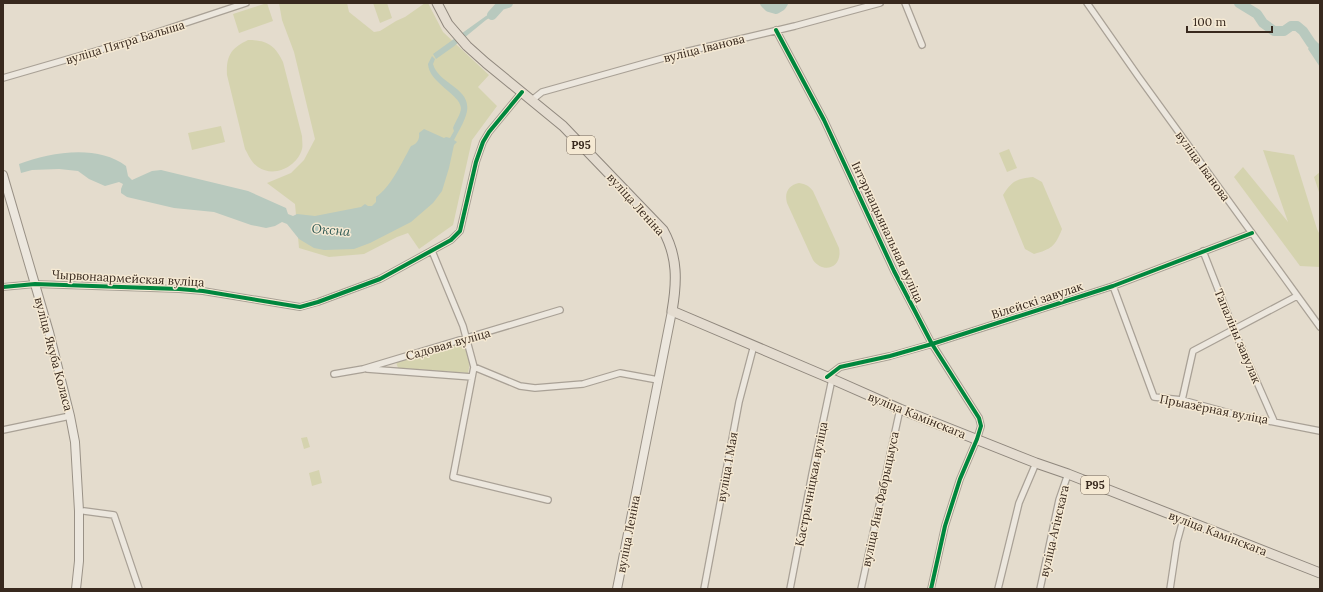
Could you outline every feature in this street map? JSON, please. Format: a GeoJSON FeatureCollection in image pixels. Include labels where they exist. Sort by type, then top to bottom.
{"type":"FeatureCollection","features":[{"type":"Feature","properties":{"kind":"main road","name":"вуліца Леніна"},"geometry":{"type":"LineString","coordinates":[[437,3],[442,14],[467,46],[563,126],[663,230],[671,245],[675,261],[675,291],[672,311],[617,589]]}},
{"type":"Feature","properties":{"kind":"main road","name":"вуліца Якуба Коласа"},"geometry":{"type":"LineString","coordinates":[[3,175],[51,340],[78,453],[84,512],[84,562],[81,589]]}},
{"type":"Feature","properties":{"kind":"main road","name":"вуліца Камінскага"},"geometry":{"type":"LineString","coordinates":[[672,311],[900,409],[1320,573]]}},
{"type":"Feature","properties":{"kind":"main road","name":"вуліца Якуба Коласа"},"geometry":{"type":"LineString","coordinates":[[75,442],[79,546],[76,589]]}},
{"type":"Feature","properties":{"kind":"street","name":"вуліца Пятра Балыша"},"geometry":{"type":"LineString","coordinates":[[3,78],[134,40],[246,3]]}},
{"type":"Feature","properties":{"kind":"street","name":"вуліца Іванова"},"geometry":{"type":"LineString","coordinates":[[532,100],[542,92],[685,52],[880,3]]}},
{"type":"Feature","properties":{"kind":"street"},"geometry":{"type":"LineString","coordinates":[[905,3],[922,45]]}},
{"type":"Feature","properties":{"kind":"street","name":"вуліца Іванова"},"geometry":{"type":"LineString","coordinates":[[1087,3],[1138,76],[1320,327]]}},
{"type":"Feature","properties":{"kind":"street","name":"Інтэрнацыянальная вуліца"},"geometry":{"type":"LineString","coordinates":[[776,30],[824,120],[894,271],[932,344],[980,418],[981,426],[977,439],[960,479],[945,526],[931,589]]}},
{"type":"Feature","properties":{"kind":"street","name":"Чырвонаармейская вуліца"},"geometry":{"type":"LineString","coordinates":[[3,287],[35,284],[195,290],[300,307],[318,302],[380,279],[451,240],[460,232],[476,162],[483,142],[489,132],[522,92]]}},
{"type":"Feature","properties":{"kind":"street","name":"Вілейскі завулак"},"geometry":{"type":"LineString","coordinates":[[830,378],[840,367],[890,356],[932,344],[1113,286],[1252,233]]}},
{"type":"Feature","properties":{"kind":"street"},"geometry":{"type":"LineString","coordinates":[[432,251],[463,326],[474,368],[453,478],[548,500]]}},
{"type":"Feature","properties":{"kind":"street","name":"Тапаліны завулак"},"geometry":{"type":"LineString","coordinates":[[1203,251],[1234,330],[1274,421]]}},
{"type":"Feature","properties":{"kind":"street","name":"Прыазёрная вуліца"},"geometry":{"type":"LineString","coordinates":[[1113,286],[1152,395],[1157,399],[1182,400],[1233,414],[1320,431]]}},
{"type":"Feature","properties":{"kind":"street"},"geometry":{"type":"LineString","coordinates":[[1182,400],[1193,351],[1297,296]]}},
{"type":"Feature","properties":{"kind":"street","name":"Садовая вуліца"},"geometry":{"type":"LineString","coordinates":[[334,374],[363,369],[560,310]]}},
{"type":"Feature","properties":{"kind":"street","name":"вуліца 1 Мая"},"geometry":{"type":"LineString","coordinates":[[704,589],[739,402],[754,345]]}},
{"type":"Feature","properties":{"kind":"street"},"geometry":{"type":"LineString","coordinates":[[474,368],[520,386],[535,388],[583,384],[620,373],[658,380]]}},
{"type":"Feature","properties":{"kind":"street"},"geometry":{"type":"LineString","coordinates":[[363,369],[472,377]]}},
{"type":"Feature","properties":{"kind":"street","name":"Кастрычніцкая вуліца"},"geometry":{"type":"LineString","coordinates":[[790,589],[830,378]]}},
{"type":"Feature","properties":{"kind":"street","name":"вуліца Яна Фабрыцыуса"},"geometry":{"type":"LineString","coordinates":[[861,589],[900,409]]}},
{"type":"Feature","properties":{"kind":"street"},"geometry":{"type":"LineString","coordinates":[[3,430],[70,416]]}},
{"type":"Feature","properties":{"kind":"street"},"geometry":{"type":"LineString","coordinates":[[998,589],[1017,508],[1036,463]]}},
{"type":"Feature","properties":{"kind":"street","name":"вуліца Агінскага"},"geometry":{"type":"LineString","coordinates":[[1040,589],[1059,500],[1068,474]]}},
{"type":"Feature","properties":{"kind":"street"},"geometry":{"type":"LineString","coordinates":[[84,512],[114,515],[139,589]]}},
{"type":"Feature","properties":{"kind":"street"},"geometry":{"type":"LineString","coordinates":[[1170,589],[1177,542],[1183,520]]}},
{"type":"Feature","properties":{"kind":"shaded area"},"geometry":{"type":"Polygon","coordinates":[[[267,3],[273,21],[239,33],[233,14],[267,3]]]}},
{"type":"Feature","properties":{"kind":"shaded area"},"geometry":{"type":"Polygon","coordinates":[[[279,3],[347,3],[349,12],[374,32],[380,31],[405,17],[425,3],[428,3],[443,32],[489,75],[478,87],[497,106],[472,140],[453,225],[419,249],[408,233],[364,254],[329,257],[299,248],[295,204],[267,183],[291,173],[304,160],[315,139],[294,52],[282,20],[279,3]]]}},
{"type":"Feature","properties":{"kind":"shaded area"},"geometry":{"type":"Polygon","coordinates":[[[373,3],[387,3],[392,18],[380,23],[373,3]]]}},
{"type":"Feature","properties":{"kind":"shaded area"},"geometry":{"type":"Polygon","coordinates":[[[248,40],[265,42],[277,51],[280,56],[283,62],[302,136],[302,147],[295,161],[290,166],[278,171],[264,170],[258,167],[252,161],[245,149],[227,75],[227,63],[231,53],[237,46],[248,40]]]}},
{"type":"Feature","properties":{"kind":"shaded area"},"geometry":{"type":"Polygon","coordinates":[[[221,126],[225,142],[192,150],[188,133],[221,126]]]}},
{"type":"Feature","properties":{"kind":"shaded area"},"geometry":{"type":"Polygon","coordinates":[[[1009,149],[1017,168],[1007,172],[999,153],[1009,149]]]}},
{"type":"Feature","properties":{"kind":"shaded area"},"geometry":{"type":"Polygon","coordinates":[[[1263,150],[1294,155],[1320,235],[1320,267],[1300,266],[1234,177],[1243,167],[1288,222],[1263,150]]]}},
{"type":"Feature","properties":{"kind":"shaded area"},"geometry":{"type":"Polygon","coordinates":[[[1320,172],[1320,195],[1314,177],[1320,172]]]}},
{"type":"Feature","properties":{"kind":"shaded area"},"geometry":{"type":"Polygon","coordinates":[[[1033,177],[1042,182],[1062,229],[1055,244],[1045,251],[1034,254],[1025,249],[1003,195],[1012,184],[1018,180],[1033,177]]]}},
{"type":"Feature","properties":{"kind":"shaded area"},"geometry":{"type":"Polygon","coordinates":[[[799,183],[804,184],[813,191],[839,248],[838,260],[832,267],[822,267],[817,265],[813,260],[787,203],[786,196],[788,190],[792,185],[799,183]]]}},
{"type":"Feature","properties":{"kind":"shaded area"},"geometry":{"type":"Polygon","coordinates":[[[465,342],[470,363],[468,373],[398,368],[396,362],[465,342]]]}},
{"type":"Feature","properties":{"kind":"shaded area"},"geometry":{"type":"Polygon","coordinates":[[[307,437],[310,447],[304,449],[301,438],[307,437]]]}},
{"type":"Feature","properties":{"kind":"shaded area"},"geometry":{"type":"Polygon","coordinates":[[[319,470],[322,483],[312,486],[309,473],[319,470]]]}},
{"type":"Feature","properties":{"kind":"water"},"geometry":{"type":"Polygon","coordinates":[[[501,5],[499,12],[486,20],[436,59],[433,54],[501,5]]]}},
{"type":"Feature","properties":{"kind":"water"},"geometry":{"type":"Polygon","coordinates":[[[1313,40],[1320,45],[1320,67],[1308,49],[1313,40]]]}},
{"type":"Feature","properties":{"kind":"water"},"geometry":{"type":"Polygon","coordinates":[[[432,56],[435,59],[433,64],[437,71],[442,78],[462,94],[466,100],[467,108],[464,121],[454,140],[457,142],[454,145],[442,191],[433,203],[411,222],[370,243],[354,249],[324,250],[314,248],[299,239],[287,224],[282,222],[275,226],[266,228],[251,225],[214,212],[174,208],[127,197],[121,193],[123,184],[119,182],[105,186],[89,179],[78,171],[59,169],[32,170],[21,173],[19,164],[31,160],[45,156],[74,152],[88,153],[115,159],[126,166],[128,176],[132,180],[152,171],[161,170],[248,191],[286,208],[288,214],[293,216],[297,214],[315,216],[361,207],[365,204],[372,206],[376,202],[376,197],[391,181],[411,146],[418,141],[419,133],[424,129],[444,138],[450,138],[454,131],[453,128],[461,108],[456,98],[433,77],[428,64],[432,56]]]}},
{"type":"Feature","properties":{"kind":"waterway","name":"Оксна"},"geometry":{"type":"LineString","coordinates":[[492,15],[501,5],[508,3]]}},
{"type":"Feature","properties":{"kind":"waterway","name":"Оксна"},"geometry":{"type":"LineString","coordinates":[[765,3],[769,7],[776,9],[783,3]]}},
{"type":"Feature","properties":{"kind":"waterway","name":"Оксна"},"geometry":{"type":"LineString","coordinates":[[1239,3],[1257,14],[1263,23],[1274,31],[1284,31],[1291,26],[1297,26],[1320,52]]}},
{"type":"Feature","properties":{"kind":"cycle path"},"geometry":{"type":"LineString","coordinates":[[776,30],[824,120],[894,271],[932,344],[979,418],[981,426],[960,479],[945,526],[931,589]]}},
{"type":"Feature","properties":{"kind":"cycle path"},"geometry":{"type":"LineString","coordinates":[[3,287],[35,284],[179,289],[203,291],[300,307],[318,302],[380,279],[451,240],[460,231],[476,162],[483,142],[489,132],[522,92]]}},
{"type":"Feature","properties":{"kind":"cycle path"},"geometry":{"type":"LineString","coordinates":[[827,377],[840,367],[890,356],[932,344],[1113,286],[1252,233]]}}]}
